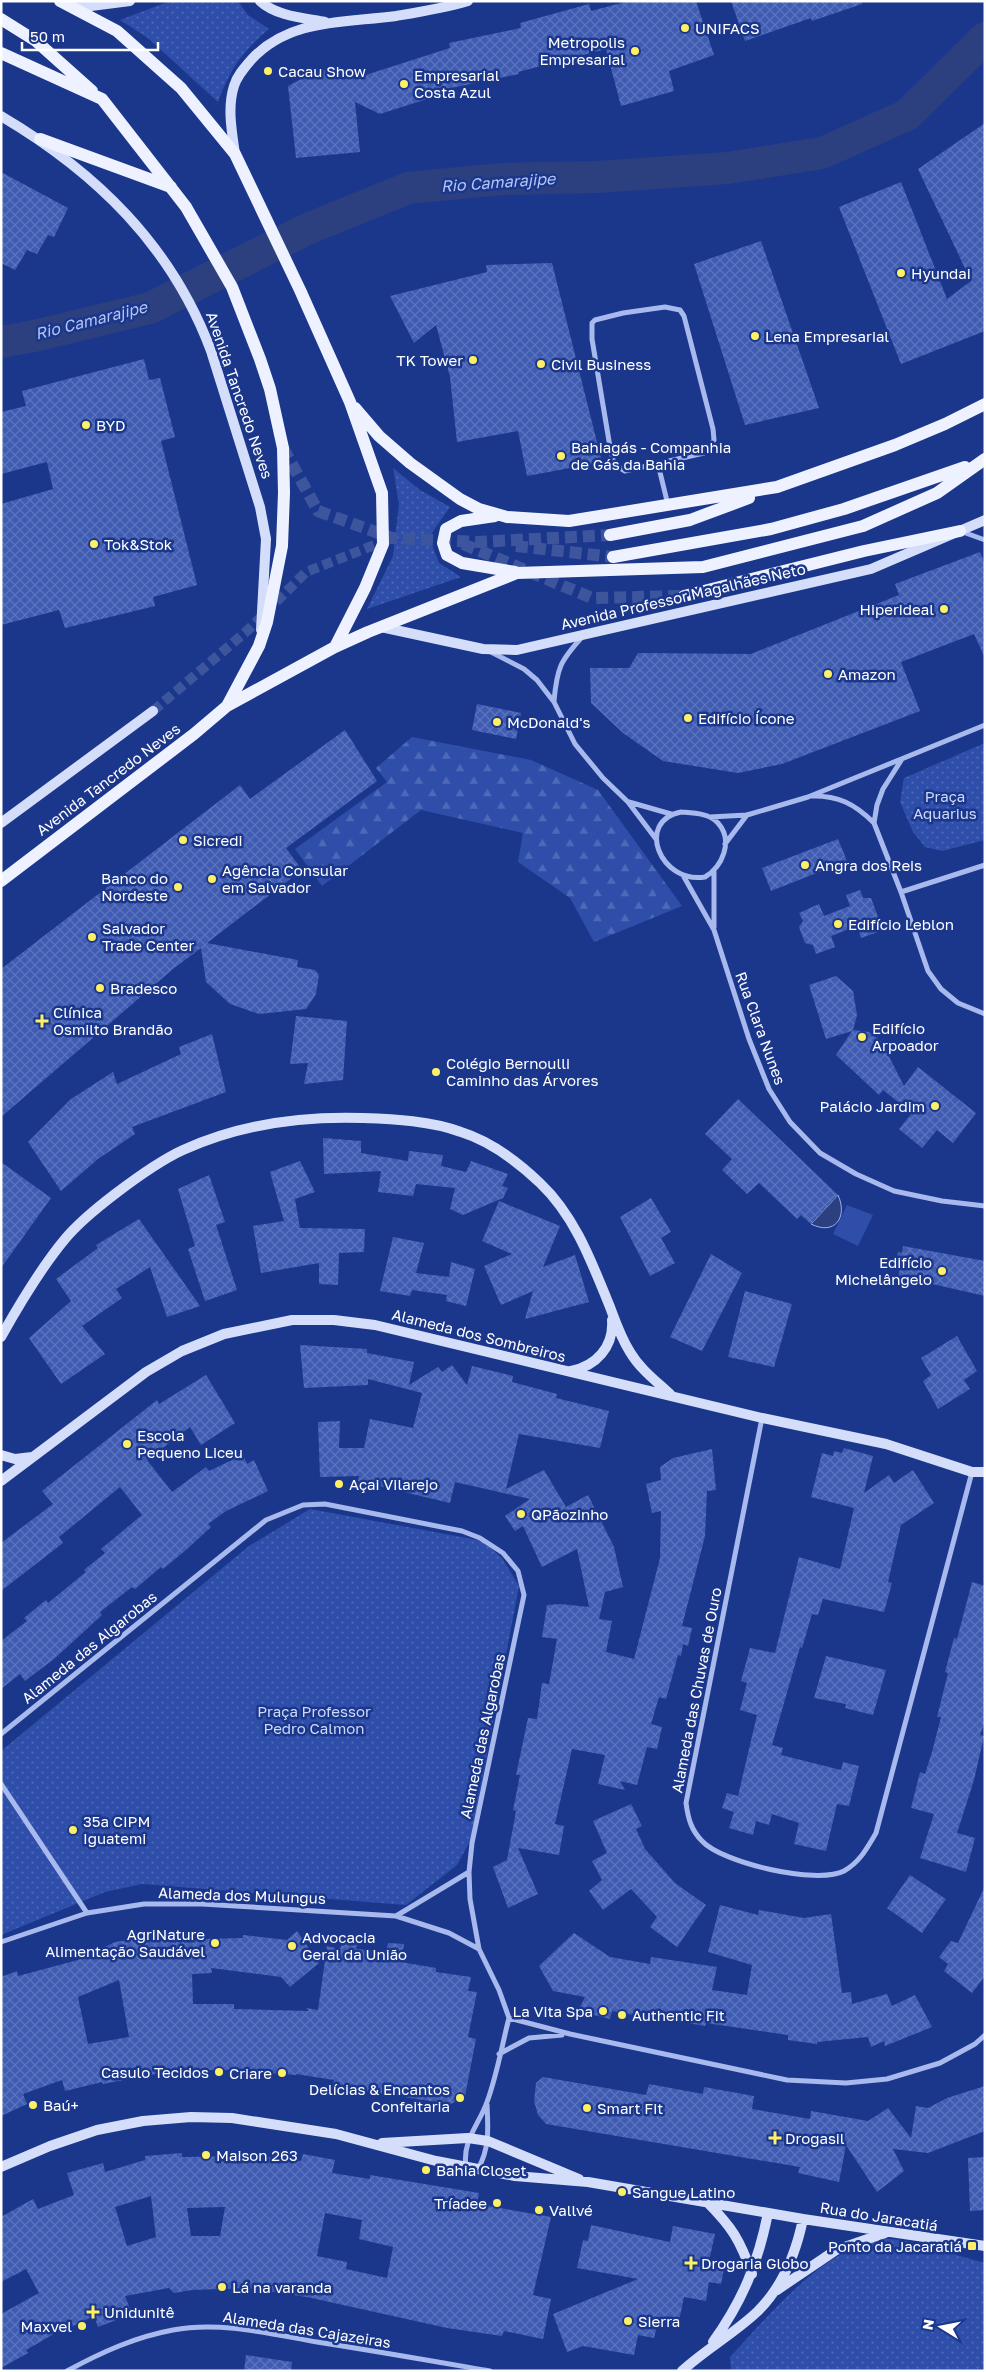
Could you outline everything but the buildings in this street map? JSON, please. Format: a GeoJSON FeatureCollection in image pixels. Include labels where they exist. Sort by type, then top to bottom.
{"type":"FeatureCollection","features":[{"type":"Feature","properties":{"kind":"main road"},"geometry":{"type":"LineString","coordinates":[[61,2],[117,31],[129,41],[181,88],[235,154],[300,290],[350,402],[382,493],[383,544],[365,588],[335,647]]}},
{"type":"Feature","properties":{"kind":"main road"},"geometry":{"type":"LineString","coordinates":[[1,19],[36,41],[102,100]]}},
{"type":"Feature","properties":{"kind":"main road","name":"Avenida Tancredo Neves"},"geometry":{"type":"LineString","coordinates":[[1,53],[102,100],[186,206],[232,287],[260,359],[270,389],[283,448],[284,493],[282,546],[275,588],[259,646],[227,706],[194,734],[1,881]]}},
{"type":"Feature","properties":{"kind":"main road"},"geometry":{"type":"LineString","coordinates":[[40,139],[171,187]]}},
{"type":"Feature","properties":{"kind":"main road"},"geometry":{"type":"LineString","coordinates":[[350,402],[379,436],[410,463],[460,499],[498,516]]}},
{"type":"Feature","properties":{"kind":"main road"},"geometry":{"type":"LineString","coordinates":[[610,535],[690,520],[777,487],[895,446],[985,404]]}},
{"type":"Feature","properties":{"kind":"main road"},"geometry":{"type":"LineString","coordinates":[[613,557],[771,529],[844,509],[982,460]]}},
{"type":"Feature","properties":{"kind":"main road","name":"Avenida Professor Magalhães Neto"},"geometry":{"type":"LineString","coordinates":[[227,706],[335,647],[381,626],[517,573],[702,566],[862,526],[937,493],[982,460]]}},
{"type":"Feature","properties":{"kind":"main road"},"geometry":{"type":"LineString","coordinates":[[517,573],[462,563],[447,555],[443,543],[446,528],[461,521],[498,516],[569,521],[777,487]]}},
{"type":"Feature","properties":{"kind":"main road"},"geometry":{"type":"LineString","coordinates":[[684,596],[864,551],[960,531]]}},
{"type":"Feature","properties":{"kind":"street"},"geometry":{"type":"LineString","coordinates":[[61,2],[91,6],[130,1]]}},
{"type":"Feature","properties":{"kind":"street"},"geometry":{"type":"LineString","coordinates":[[260,1],[266,6],[284,13],[326,22]]}},
{"type":"Feature","properties":{"kind":"street"},"geometry":{"type":"LineString","coordinates":[[235,154],[230,116],[234,86],[242,70],[258,52],[282,35],[326,22],[396,16],[468,1]]}},
{"type":"Feature","properties":{"kind":"street","name":"Avenida Tancredo Neves"},"geometry":{"type":"LineString","coordinates":[[1,116],[40,139],[86,173],[143,232],[183,288],[202,326],[260,507],[266,539],[259,646]]}},
{"type":"Feature","properties":{"kind":"street"},"geometry":{"type":"LineString","coordinates":[[665,307],[680,310],[684,316],[713,429],[714,440],[704,453],[658,464],[625,471],[615,465],[611,453],[590,329],[595,320],[623,312],[665,307]]}},
{"type":"Feature","properties":{"kind":"street"},"geometry":{"type":"LineString","coordinates":[[658,464],[668,506]]}},
{"type":"Feature","properties":{"kind":"street","name":"Avenida Professor Magalhães Neto"},"geometry":{"type":"LineString","coordinates":[[381,626],[483,649],[517,650],[871,569],[985,520]]}},
{"type":"Feature","properties":{"kind":"street"},"geometry":{"type":"LineString","coordinates":[[960,531],[985,540]]}},
{"type":"Feature","properties":{"kind":"street"},"geometry":{"type":"LineString","coordinates":[[554,702],[557,674],[562,662],[584,636]]}},
{"type":"Feature","properties":{"kind":"street"},"geometry":{"type":"LineString","coordinates":[[483,649],[524,669],[537,680],[554,702],[574,744],[603,778],[628,802],[656,839],[659,852],[666,863],[675,872],[684,877],[705,878],[720,865],[725,845],[724,833],[718,823],[710,817]]}},
{"type":"Feature","properties":{"kind":"street","name":"Avenida Tancredo Neves"},"geometry":{"type":"LineString","coordinates":[[1,823],[153,710]]}},
{"type":"Feature","properties":{"kind":"street"},"geometry":{"type":"LineString","coordinates":[[628,802],[671,814],[696,813],[710,817],[747,815],[808,797],[985,725]]}},
{"type":"Feature","properties":{"kind":"street"},"geometry":{"type":"LineString","coordinates":[[874,823],[876,805],[883,789],[902,759]]}},
{"type":"Feature","properties":{"kind":"street"},"geometry":{"type":"LineString","coordinates":[[808,797],[826,796],[844,800],[859,809],[874,823],[901,892],[928,971],[941,989],[958,1003],[985,1014]]}},
{"type":"Feature","properties":{"kind":"street"},"geometry":{"type":"LineString","coordinates":[[656,839],[658,829],[671,814]]}},
{"type":"Feature","properties":{"kind":"street"},"geometry":{"type":"LineString","coordinates":[[725,845],[747,815]]}},
{"type":"Feature","properties":{"kind":"street"},"geometry":{"type":"LineString","coordinates":[[901,892],[985,864]]}},
{"type":"Feature","properties":{"kind":"street","name":"Rua Clara Nunes"},"geometry":{"type":"LineString","coordinates":[[714,872],[714,930]]}},
{"type":"Feature","properties":{"kind":"street","name":"Rua Clara Nunes"},"geometry":{"type":"LineString","coordinates":[[684,877],[714,930],[749,1039],[769,1089],[790,1122],[820,1153],[856,1174],[894,1190],[942,1200],[985,1206]]}},
{"type":"Feature","properties":{"kind":"street"},"geometry":{"type":"LineString","coordinates":[[1,1337],[24,1294],[66,1237],[99,1206],[141,1174],[183,1150],[254,1127],[294,1119],[330,1117],[378,1118],[461,1132],[502,1152],[541,1184],[578,1231],[621,1337],[631,1355],[645,1372],[673,1396]]}},
{"type":"Feature","properties":{"kind":"street"},"geometry":{"type":"LineString","coordinates":[[565,1372],[582,1369],[597,1360],[608,1346],[613,1329],[612,1312]]}},
{"type":"Feature","properties":{"kind":"street","name":"Alameda dos Sombreiros"},"geometry":{"type":"LineString","coordinates":[[1,1481],[146,1372],[182,1351],[224,1334],[292,1320],[334,1320],[375,1325],[762,1418],[886,1444],[972,1472],[985,1472]]}},
{"type":"Feature","properties":{"kind":"street","name":"Alameda das Chuvas de Ouro"},"geometry":{"type":"LineString","coordinates":[[762,1418],[686,1803],[690,1825],[702,1842],[725,1856],[778,1871],[815,1876],[843,1871],[862,1857],[876,1834],[972,1472]]}},
{"type":"Feature","properties":{"kind":"street"},"geometry":{"type":"LineString","coordinates":[[1,1455],[15,1458],[32,1457]]}},
{"type":"Feature","properties":{"kind":"street","name":"Alameda das Algarobas"},"geometry":{"type":"LineString","coordinates":[[1,1734],[266,1520],[303,1504],[325,1504],[462,1531],[492,1544],[503,1553],[518,1571],[524,1595],[472,1843],[469,1872],[470,1899],[479,1949],[499,1990],[509,2018]]}},
{"type":"Feature","properties":{"kind":"street"},"geometry":{"type":"LineString","coordinates":[[1,1784],[87,1913]]}},
{"type":"Feature","properties":{"kind":"street"},"geometry":{"type":"LineString","coordinates":[[396,1916],[469,1872]]}},
{"type":"Feature","properties":{"kind":"street","name":"Alameda dos Mulungus"},"geometry":{"type":"LineString","coordinates":[[1,1942],[87,1913],[144,1904],[202,1904],[396,1916],[448,1933],[479,1949]]}},
{"type":"Feature","properties":{"kind":"street"},"geometry":{"type":"LineString","coordinates":[[466,2167],[464,2155],[468,2138],[487,2102],[509,2018],[570,2034],[787,2080],[846,2083],[887,2079],[940,2063],[975,2044],[985,2035]]}},
{"type":"Feature","properties":{"kind":"street"},"geometry":{"type":"LineString","coordinates":[[499,2054],[529,2038],[570,2034]]}},
{"type":"Feature","properties":{"kind":"street"},"geometry":{"type":"LineString","coordinates":[[478,2169],[484,2158],[488,2141],[487,2102]]}},
{"type":"Feature","properties":{"kind":"street"},"geometry":{"type":"LineString","coordinates":[[1,2167],[50,2146],[97,2130],[142,2122],[191,2117],[232,2118],[284,2125],[373,2143],[466,2167],[514,2176],[588,2182]]}},
{"type":"Feature","properties":{"kind":"street"},"geometry":{"type":"LineString","coordinates":[[373,2143],[468,2138],[488,2141],[588,2182]]}},
{"type":"Feature","properties":{"kind":"street","name":"Rua do Jaracatiá"},"geometry":{"type":"LineString","coordinates":[[588,2182],[803,2219],[985,2246]]}},
{"type":"Feature","properties":{"kind":"street"},"geometry":{"type":"LineString","coordinates":[[706,2201],[727,2222],[737,2236],[752,2274]]}},
{"type":"Feature","properties":{"kind":"street"},"geometry":{"type":"LineString","coordinates":[[709,2348],[742,2299],[752,2274],[768,2213]]}},
{"type":"Feature","properties":{"kind":"street"},"geometry":{"type":"LineString","coordinates":[[774,2293],[798,2246],[803,2219]]}},
{"type":"Feature","properties":{"kind":"street"},"geometry":{"type":"LineString","coordinates":[[685,2370],[709,2348],[758,2310],[774,2293],[836,2250],[888,2232]]}},
{"type":"Feature","properties":{"kind":"street","name":"Alameda das Cajazeiras"},"geometry":{"type":"LineString","coordinates":[[67,2371],[106,2350],[138,2338],[175,2329],[211,2327],[257,2332],[490,2371]]}},
{"type":"Feature","properties":{"kind":"green space"},"geometry":{"type":"Polygon","coordinates":[[[170,1],[238,1],[248,15],[269,29],[251,46],[232,70],[218,102],[148,38],[120,20],[170,1]]]}},
{"type":"Feature","properties":{"kind":"green space"},"geometry":{"type":"Polygon","coordinates":[[[393,468],[420,490],[450,507],[429,537],[439,563],[461,577],[367,609],[393,556],[399,504],[393,468]]]}},
{"type":"Feature","properties":{"kind":"green space"},"geometry":{"type":"Polygon","coordinates":[[[412,737],[531,760],[598,790],[682,906],[594,942],[570,898],[518,862],[523,833],[421,810],[322,886],[295,849],[387,782],[376,768],[412,737]]]}},
{"type":"Feature","properties":{"kind":"green space","name":"Praça Aquarius"},"geometry":{"type":"Polygon","coordinates":[[[985,743],[985,840],[942,851],[925,847],[913,832],[900,802],[904,778],[985,743]]]}},
{"type":"Feature","properties":{"kind":"green space"},"geometry":{"type":"Polygon","coordinates":[[[847,1205],[873,1215],[858,1246],[833,1234],[847,1205]]]}},
{"type":"Feature","properties":{"kind":"green space","name":"Praça Professor Pedro Calmon"},"geometry":{"type":"Polygon","coordinates":[[[310,1509],[483,1541],[502,1558],[519,1586],[471,1839],[457,1865],[406,1905],[142,1884],[105,1892],[1,1935],[1,1751],[249,1546],[310,1509]]]}},
{"type":"Feature","properties":{"kind":"green space"},"geometry":{"type":"Polygon","coordinates":[[[877,2238],[903,2240],[985,2263],[985,2371],[731,2371],[730,2357],[796,2288],[834,2258],[877,2238]]]}},
{"type":"Feature","properties":{"kind":"shaded area"},"geometry":{"type":"Polygon","coordinates":[[[838,1195],[841,1210],[837,1222],[827,1228],[811,1224],[838,1195]]]}},
{"type":"Feature","properties":{"kind":"waterway","name":"Rio Camarajipe"},"geometry":{"type":"LineString","coordinates":[[1,342],[150,308],[305,230],[408,188],[502,179],[597,177],[728,168],[822,153],[907,115],[985,38]]}},
{"type":"Feature","properties":{"kind":"tunnel"},"geometry":{"type":"LineString","coordinates":[[283,448],[318,511],[392,538],[478,542],[610,535]]}},
{"type":"Feature","properties":{"kind":"tunnel"},"geometry":{"type":"LineString","coordinates":[[153,711],[248,630],[306,572],[392,538]]}},
{"type":"Feature","properties":{"kind":"tunnel"},"geometry":{"type":"LineString","coordinates":[[463,544],[592,598],[684,596]]}},
{"type":"Feature","properties":{"kind":"tunnel"},"geometry":{"type":"LineString","coordinates":[[516,546],[613,557]]}},
{"type":"Feature","properties":{"kind":"place","name":"UNIFACS"},"geometry":{"type":"Point","coordinates":[685,28]}},
{"type":"Feature","properties":{"kind":"place","name":"Metropolis Empresarial"},"geometry":{"type":"Point","coordinates":[635,51]}},
{"type":"Feature","properties":{"kind":"place","name":"Cacau Show"},"geometry":{"type":"Point","coordinates":[268,71]}},
{"type":"Feature","properties":{"kind":"place","name":"Empresarial Costa Azul"},"geometry":{"type":"Point","coordinates":[404,84]}},
{"type":"Feature","properties":{"kind":"place","name":"Hyundai"},"geometry":{"type":"Point","coordinates":[901,273]}},
{"type":"Feature","properties":{"kind":"place","name":"Lena Empresarial"},"geometry":{"type":"Point","coordinates":[755,336]}},
{"type":"Feature","properties":{"kind":"place","name":"TK Tower"},"geometry":{"type":"Point","coordinates":[473,360]}},
{"type":"Feature","properties":{"kind":"place","name":"Civil Business"},"geometry":{"type":"Point","coordinates":[541,364]}},
{"type":"Feature","properties":{"kind":"place","name":"BYD"},"geometry":{"type":"Point","coordinates":[86,425]}},
{"type":"Feature","properties":{"kind":"place","name":"Bahiagás - Companhia de Gás da Bahia"},"geometry":{"type":"Point","coordinates":[561,456]}},
{"type":"Feature","properties":{"kind":"place","name":"Tok&Stok"},"geometry":{"type":"Point","coordinates":[94,544]}},
{"type":"Feature","properties":{"kind":"place","name":"Hiperideal"},"geometry":{"type":"Point","coordinates":[944,609]}},
{"type":"Feature","properties":{"kind":"place","name":"Amazon"},"geometry":{"type":"Point","coordinates":[828,674]}},
{"type":"Feature","properties":{"kind":"place","name":"Edifício Ícone"},"geometry":{"type":"Point","coordinates":[688,718]}},
{"type":"Feature","properties":{"kind":"place","name":"McDonald's"},"geometry":{"type":"Point","coordinates":[497,722]}},
{"type":"Feature","properties":{"kind":"place","name":"Sicredi"},"geometry":{"type":"Point","coordinates":[183,840]}},
{"type":"Feature","properties":{"kind":"place","name":"Angra dos Reis"},"geometry":{"type":"Point","coordinates":[805,865]}},
{"type":"Feature","properties":{"kind":"place","name":"Agência Consular em Salvador"},"geometry":{"type":"Point","coordinates":[212,879]}},
{"type":"Feature","properties":{"kind":"place","name":"Banco do Nordeste"},"geometry":{"type":"Point","coordinates":[178,887]}},
{"type":"Feature","properties":{"kind":"place","name":"Edifício Leblon"},"geometry":{"type":"Point","coordinates":[838,924]}},
{"type":"Feature","properties":{"kind":"place","name":"Salvador Trade Center"},"geometry":{"type":"Point","coordinates":[92,937]}},
{"type":"Feature","properties":{"kind":"place","name":"Bradesco"},"geometry":{"type":"Point","coordinates":[100,988]}},
{"type":"Feature","properties":{"kind":"place","name":"Clínica Osmilto Brandão"},"geometry":{"type":"Point","coordinates":[42,1021]}},
{"type":"Feature","properties":{"kind":"place","name":"Edifício Arpoador"},"geometry":{"type":"Point","coordinates":[862,1037]}},
{"type":"Feature","properties":{"kind":"place","name":"Colégio Bernoulli Caminho das Árvores"},"geometry":{"type":"Point","coordinates":[436,1072]}},
{"type":"Feature","properties":{"kind":"place","name":"Palácio Jardim"},"geometry":{"type":"Point","coordinates":[935,1106]}},
{"type":"Feature","properties":{"kind":"place","name":"Edifício Michelângelo"},"geometry":{"type":"Point","coordinates":[942,1271]}},
{"type":"Feature","properties":{"kind":"place","name":"Escola Pequeno Liceu"},"geometry":{"type":"Point","coordinates":[127,1444]}},
{"type":"Feature","properties":{"kind":"place","name":"Açai Vilarejo"},"geometry":{"type":"Point","coordinates":[339,1484]}},
{"type":"Feature","properties":{"kind":"place","name":"QPãozinho"},"geometry":{"type":"Point","coordinates":[521,1514]}},
{"type":"Feature","properties":{"kind":"place","name":"35ª CIPM Iguatemi"},"geometry":{"type":"Point","coordinates":[73,1830]}},
{"type":"Feature","properties":{"kind":"place","name":"AgriNature Alimentação Saudável"},"geometry":{"type":"Point","coordinates":[215,1943]}},
{"type":"Feature","properties":{"kind":"place","name":"Advocacia Geral da União"},"geometry":{"type":"Point","coordinates":[292,1946]}},
{"type":"Feature","properties":{"kind":"place","name":"La Vita Spa"},"geometry":{"type":"Point","coordinates":[603,2011]}},
{"type":"Feature","properties":{"kind":"place","name":"Authentic Fit"},"geometry":{"type":"Point","coordinates":[622,2015]}},
{"type":"Feature","properties":{"kind":"place","name":"Casulo Tecidos"},"geometry":{"type":"Point","coordinates":[219,2072]}},
{"type":"Feature","properties":{"kind":"place","name":"Criare"},"geometry":{"type":"Point","coordinates":[282,2073]}},
{"type":"Feature","properties":{"kind":"place","name":"Delícias & Encantos Confeitaria"},"geometry":{"type":"Point","coordinates":[460,2098]}},
{"type":"Feature","properties":{"kind":"place","name":"Baú+"},"geometry":{"type":"Point","coordinates":[33,2105]}},
{"type":"Feature","properties":{"kind":"place","name":"Smart Fit"},"geometry":{"type":"Point","coordinates":[587,2108]}},
{"type":"Feature","properties":{"kind":"place","name":"Drogasil"},"geometry":{"type":"Point","coordinates":[775,2138]}},
{"type":"Feature","properties":{"kind":"place","name":"Maison 263"},"geometry":{"type":"Point","coordinates":[206,2155]}},
{"type":"Feature","properties":{"kind":"place","name":"Bahia Closet"},"geometry":{"type":"Point","coordinates":[426,2170]}},
{"type":"Feature","properties":{"kind":"place","name":"Sangue Latino"},"geometry":{"type":"Point","coordinates":[622,2192]}},
{"type":"Feature","properties":{"kind":"place","name":"Tríadee"},"geometry":{"type":"Point","coordinates":[497,2203]}},
{"type":"Feature","properties":{"kind":"place","name":"Vallvé"},"geometry":{"type":"Point","coordinates":[539,2210]}},
{"type":"Feature","properties":{"kind":"place","name":"Ponto da Jacaratiá"},"geometry":{"type":"Point","coordinates":[972,2246]}},
{"type":"Feature","properties":{"kind":"place","name":"Drogaria Globo"},"geometry":{"type":"Point","coordinates":[691,2263]}},
{"type":"Feature","properties":{"kind":"place","name":"Lá na varanda"},"geometry":{"type":"Point","coordinates":[222,2287]}},
{"type":"Feature","properties":{"kind":"place","name":"Unidunitê"},"geometry":{"type":"Point","coordinates":[93,2312]}},
{"type":"Feature","properties":{"kind":"place","name":"Sierra"},"geometry":{"type":"Point","coordinates":[628,2321]}},
{"type":"Feature","properties":{"kind":"place","name":"Maxvel"},"geometry":{"type":"Point","coordinates":[82,2326]}}]}
